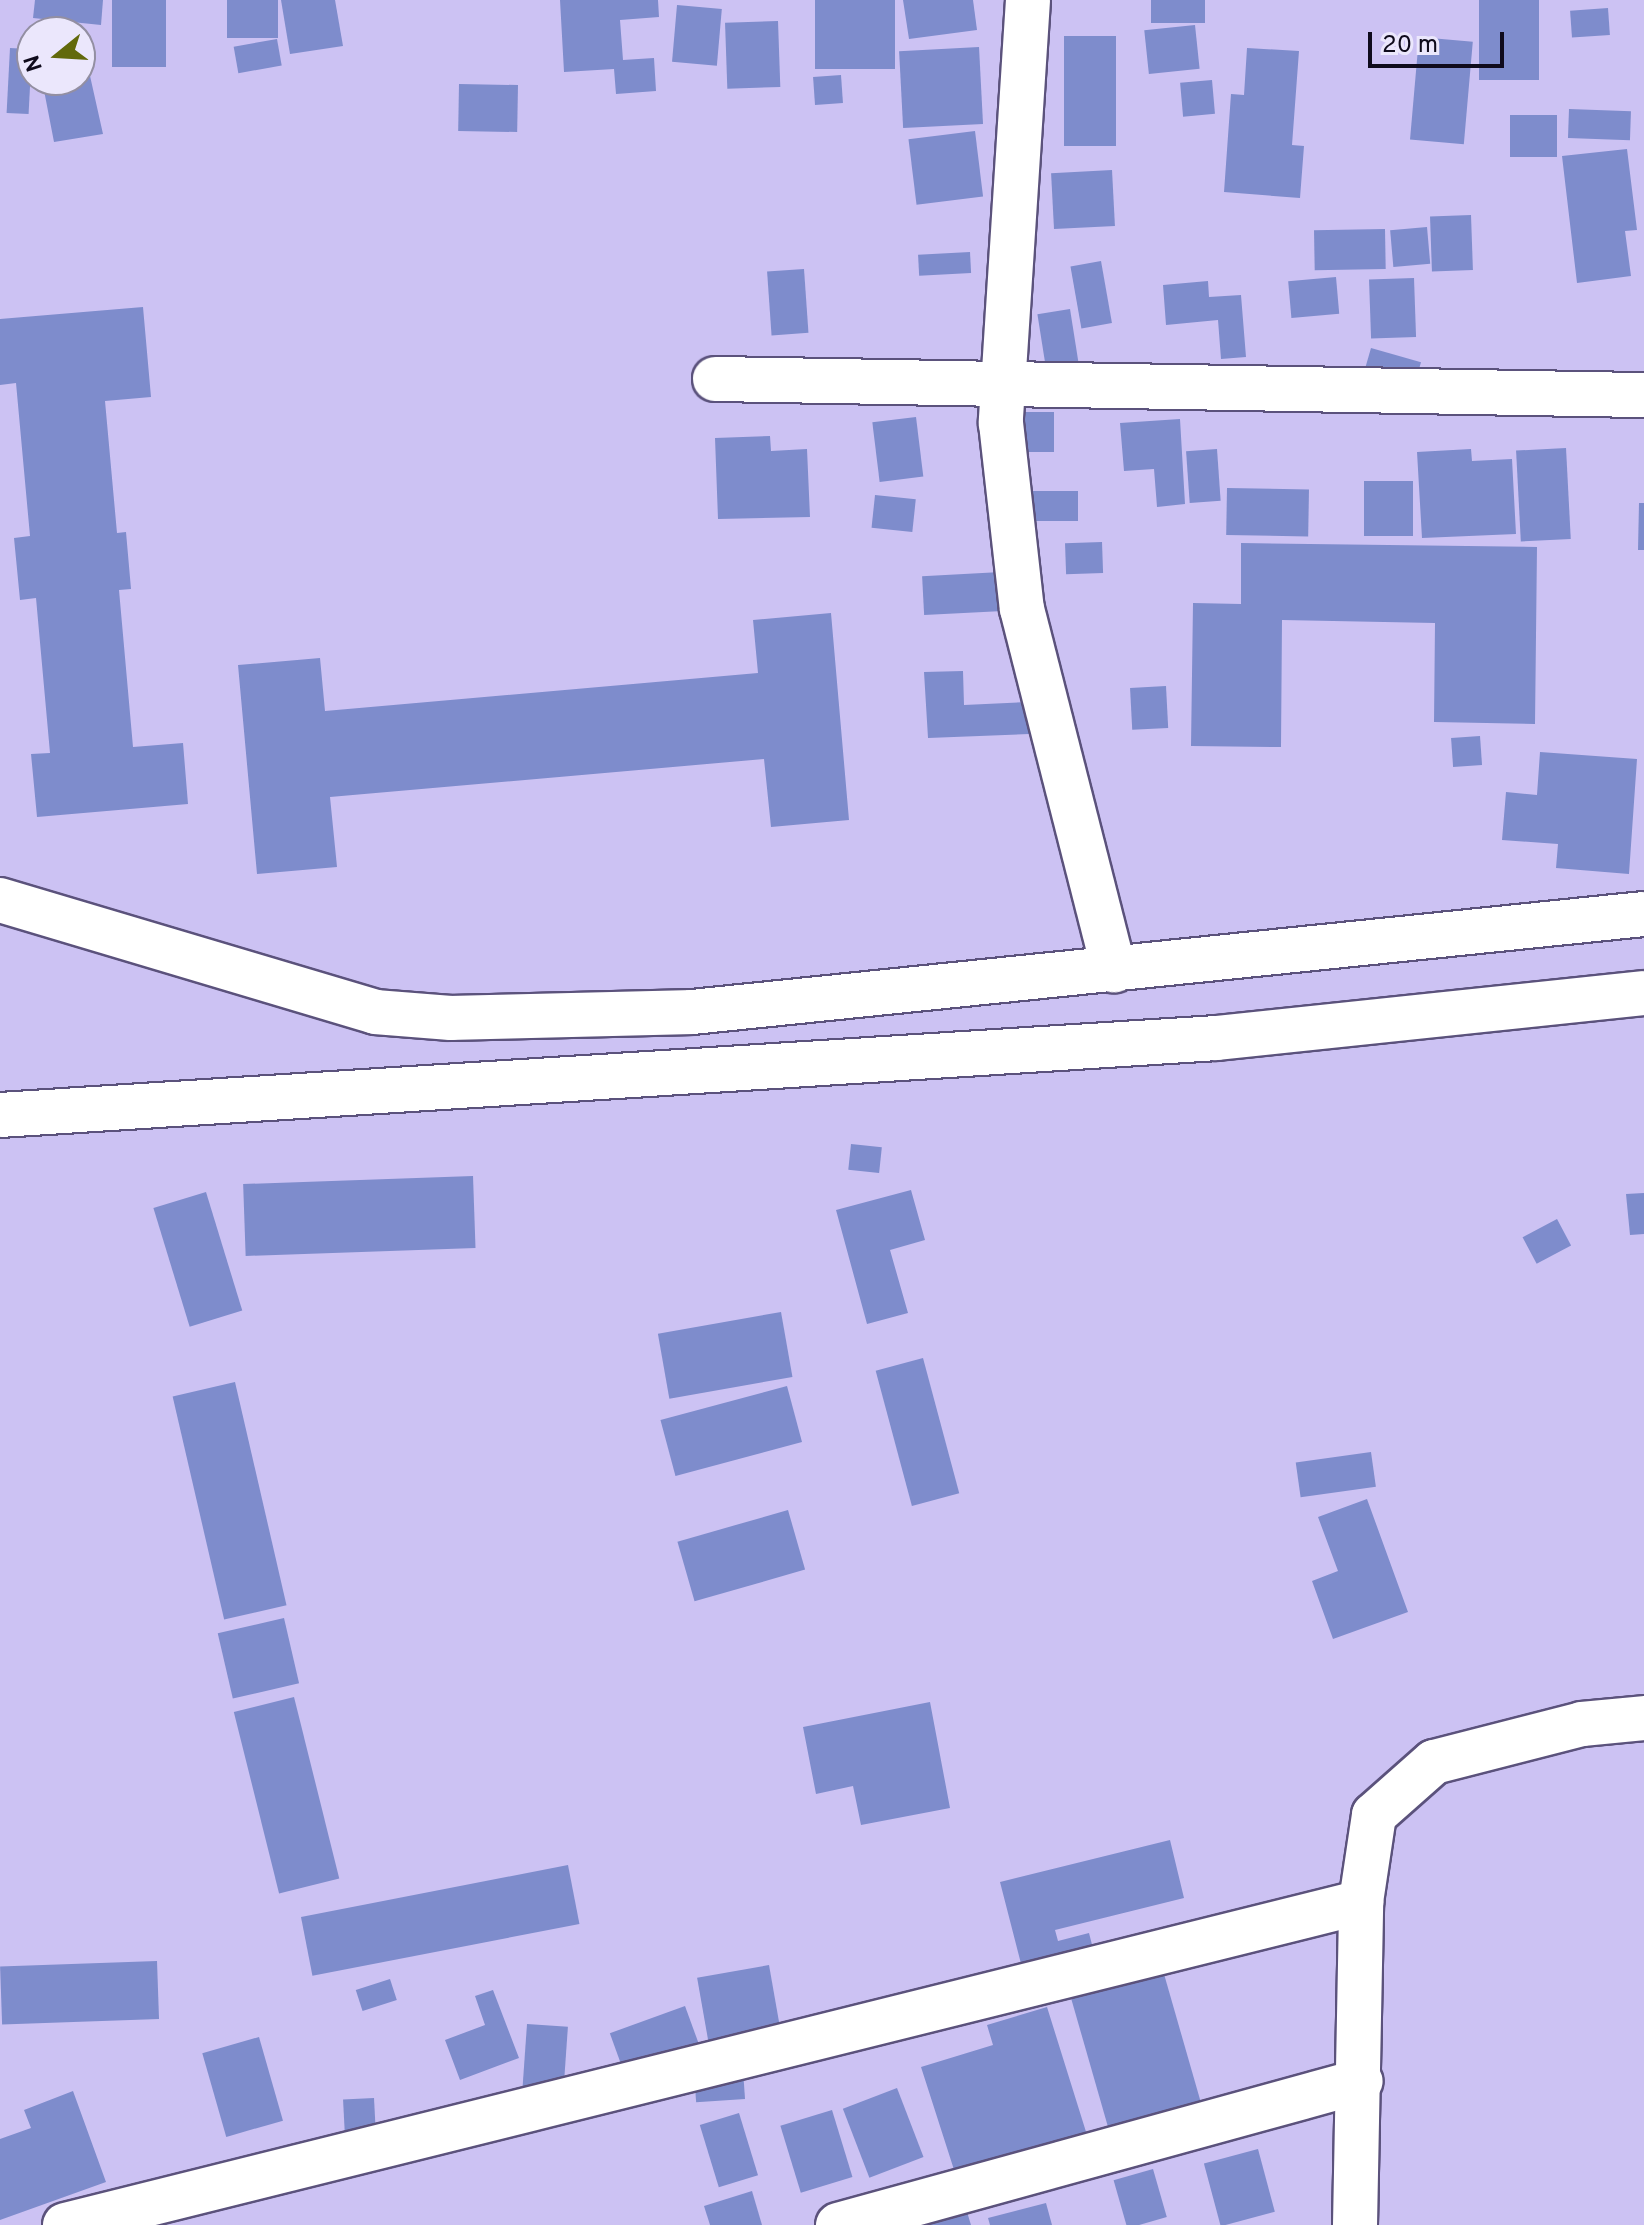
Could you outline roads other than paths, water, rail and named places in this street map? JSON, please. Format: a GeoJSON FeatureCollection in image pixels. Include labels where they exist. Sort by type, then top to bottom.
{"type":"FeatureCollection","features":[{"type":"Feature","properties":{"kind":"street"},"geometry":{"type":"LineString","coordinates":[[1028,0],[1006,385],[1001,423],[1022,609],[1114,970]]}},
{"type":"Feature","properties":{"kind":"street"},"geometry":{"type":"LineString","coordinates":[[715,379],[1644,395]]}},
{"type":"Feature","properties":{"kind":"street"},"geometry":{"type":"LineString","coordinates":[[0,900],[375,1012],[451,1018],[692,1012],[1644,914]]}},
{"type":"Feature","properties":{"kind":"street"},"geometry":{"type":"LineString","coordinates":[[0,1115],[1216,1038],[1644,993]]}},
{"type":"Feature","properties":{"kind":"street"},"geometry":{"type":"LineString","coordinates":[[1355,2225],[1361,2081],[1361,1902],[1374,1815],[1434,1762],[1582,1724],[1644,1718]]}},
{"type":"Feature","properties":{"kind":"street"},"geometry":{"type":"LineString","coordinates":[[65,2225],[1361,1902]]}},
{"type":"Feature","properties":{"kind":"street"},"geometry":{"type":"LineString","coordinates":[[838,2225],[1361,2081]]}}]}
